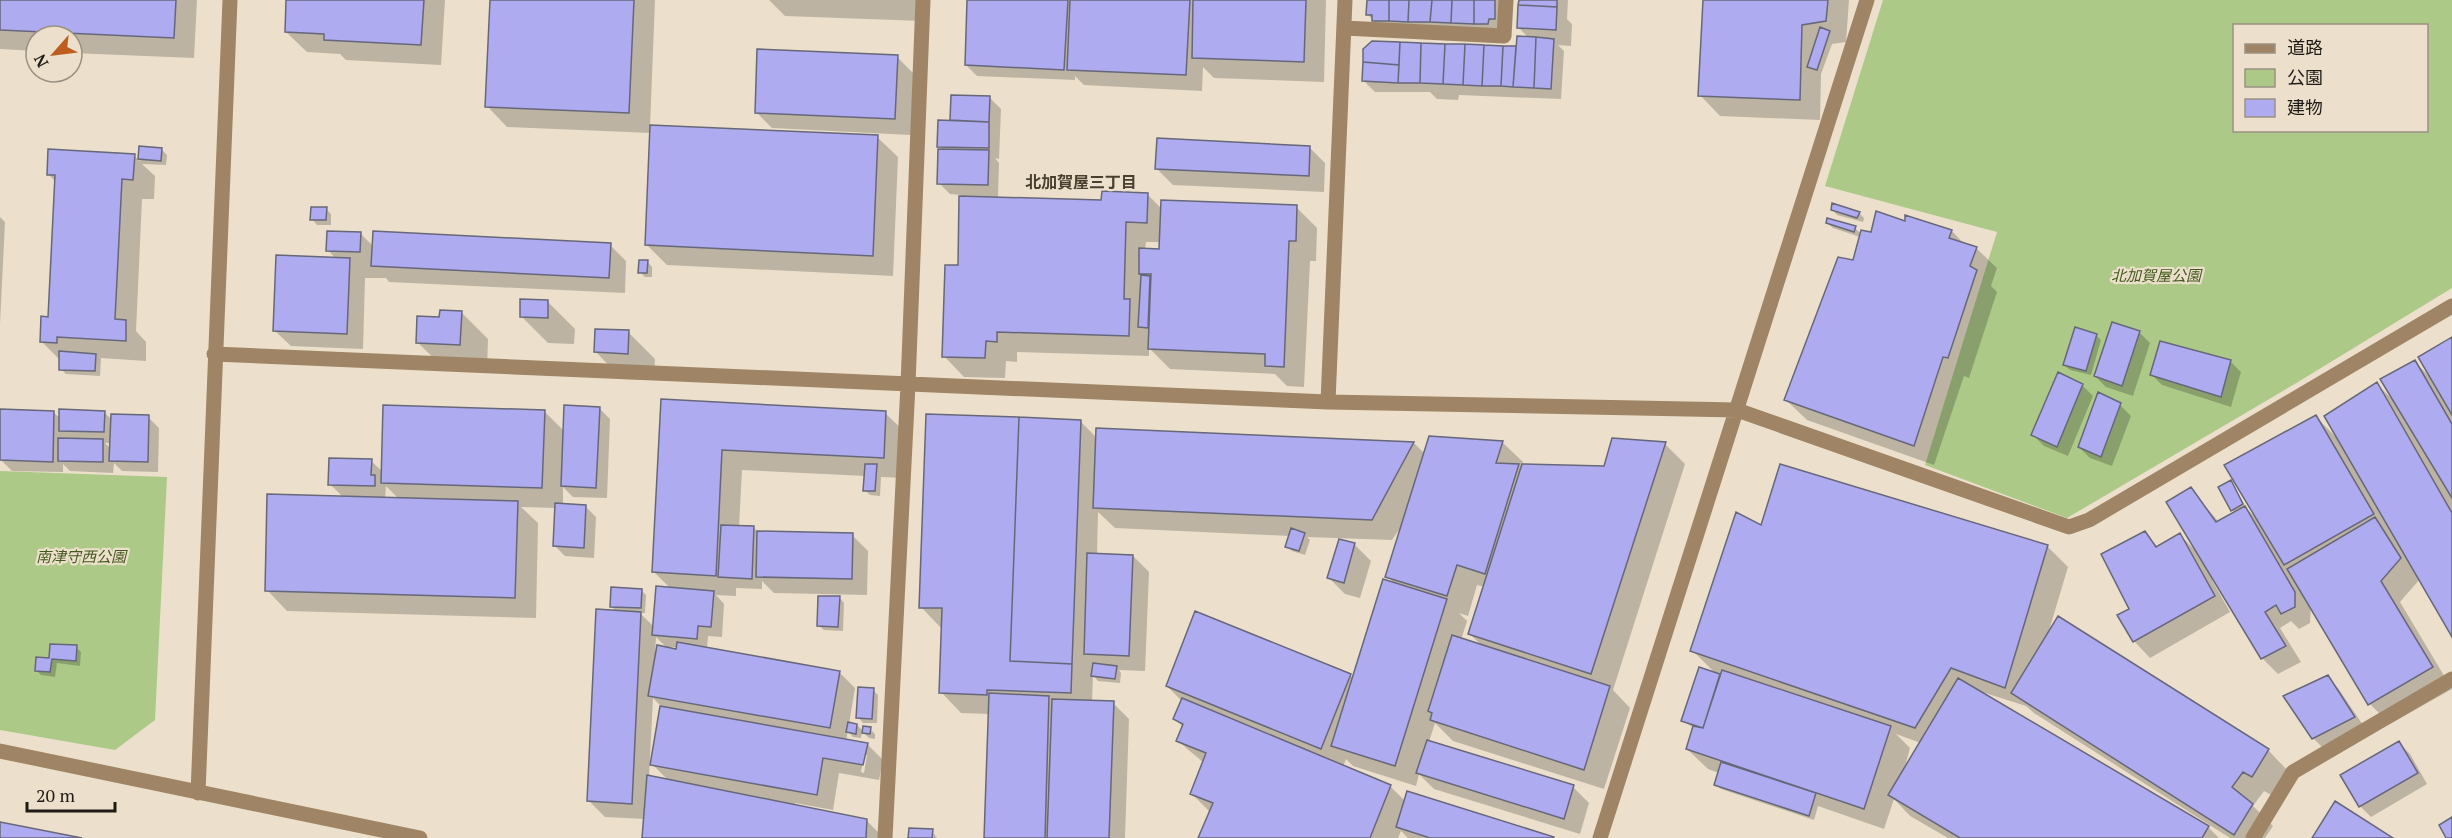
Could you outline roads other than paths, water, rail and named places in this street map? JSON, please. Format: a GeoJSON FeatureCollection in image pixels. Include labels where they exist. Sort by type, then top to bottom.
{"type":"FeatureCollection","features":[{"type":"Feature","properties":{"kind":"street"},"geometry":{"type":"LineString","coordinates":[[198,793],[230,0]]}},
{"type":"Feature","properties":{"kind":"street"},"geometry":{"type":"LineString","coordinates":[[885,838],[908,385],[923,0]]}},
{"type":"Feature","properties":{"kind":"street"},"geometry":{"type":"LineString","coordinates":[[1328,402],[1345,0]]}},
{"type":"Feature","properties":{"kind":"street"},"geometry":{"type":"LineString","coordinates":[[1344,28],[1504,36],[1506,0]]}},
{"type":"Feature","properties":{"kind":"street"},"geometry":{"type":"LineString","coordinates":[[1600,838],[1868,0]]}},
{"type":"Feature","properties":{"kind":"street"},"geometry":{"type":"LineString","coordinates":[[214,354],[1328,402],[1737,410],[2068,527],[2089,520],[2452,306]]}},
{"type":"Feature","properties":{"kind":"street"},"geometry":{"type":"LineString","coordinates":[[2253,838],[2293,772],[2452,679]]}},
{"type":"Feature","properties":{"kind":"street"},"geometry":{"type":"LineString","coordinates":[[0,751],[420,838]]}},
{"type":"Feature","properties":{"kind":"district","name":"北加賀屋三丁目"},"geometry":{"type":"Point","coordinates":[1081,182]}},
{"type":"Feature","properties":{"kind":"park label","name":"北加賀屋公園"},"geometry":{"type":"Point","coordinates":[2156,275]}},
{"type":"Feature","properties":{"kind":"park label","name":"南津守西公園"},"geometry":{"type":"Point","coordinates":[81,556]}}]}
